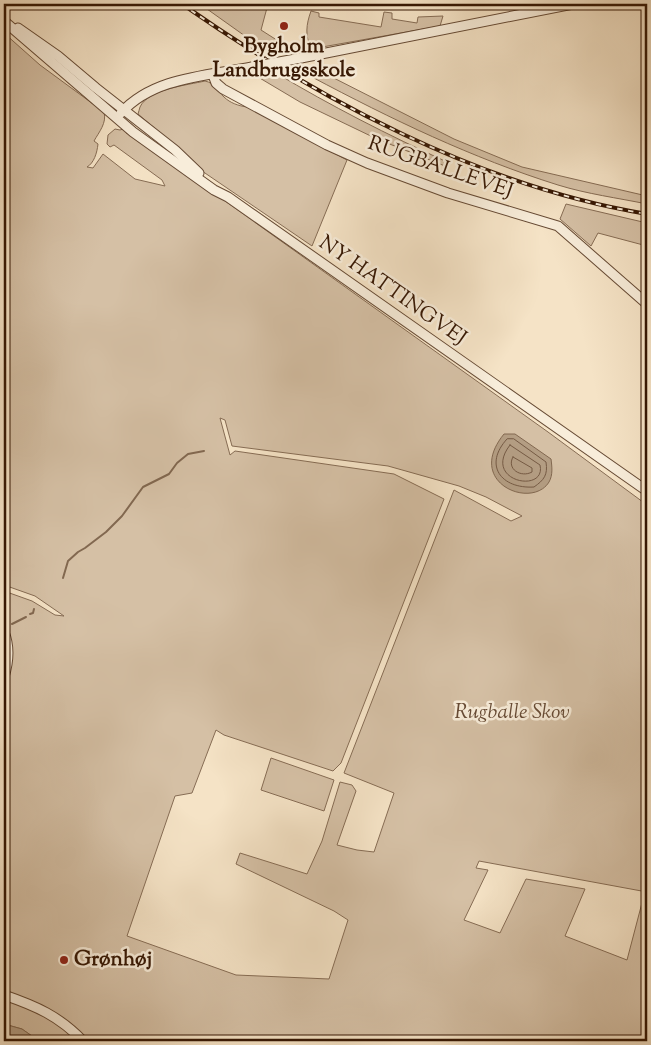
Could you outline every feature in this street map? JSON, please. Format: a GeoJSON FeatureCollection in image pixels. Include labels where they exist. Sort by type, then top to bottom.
{"type":"FeatureCollection","features":[{"type":"Feature","properties":{"kind":"street"},"geometry":{"type":"LineString","coordinates":[[116,118],[140,95],[162,85],[573,4]]}},
{"type":"Feature","properties":{"kind":"street"},"geometry":{"type":"LineString","coordinates":[[4,16],[58,56],[175,150],[228,197]]}},
{"type":"Feature","properties":{"kind":"street"},"geometry":{"type":"LineString","coordinates":[[4,21],[53,65],[73,76],[114,110],[124,110]]}},
{"type":"Feature","properties":{"kind":"street","name":"NY HATTINGVEJ"},"geometry":{"type":"LineString","coordinates":[[53,65],[116,118],[206,184],[228,197],[647,491]]}},
{"type":"Feature","properties":{"kind":"street","name":"RUGBALLEVEJ"},"geometry":{"type":"LineString","coordinates":[[213,75],[216,83],[223,89],[318,141],[367,163],[448,193],[558,226],[647,304]]}},
{"type":"Feature","properties":{"kind":"street"},"geometry":{"type":"LineString","coordinates":[[4,632],[9,648],[4,677]]}},
{"type":"Feature","properties":{"kind":"street"},"geometry":{"type":"LineString","coordinates":[[4,995],[36,1006],[51,1014],[83,1041]]}},
{"type":"Feature","properties":{"kind":"green space"},"geometry":{"type":"Polygon","coordinates":[[[200,4],[268,4],[261,30],[283,44],[269,50],[245,36],[200,4]]]}},
{"type":"Feature","properties":{"kind":"green space"},"geometry":{"type":"Polygon","coordinates":[[[311,11],[319,13],[319,17],[381,27],[384,12],[392,13],[392,19],[417,23],[418,17],[443,16],[440,26],[311,49],[307,30],[311,11]]]}},
{"type":"Feature","properties":{"kind":"green space","name":"Rugballe Skov"},"geometry":{"type":"Polygon","coordinates":[[[4,33],[40,65],[104,112],[103,124],[94,141],[98,144],[96,154],[92,163],[87,167],[93,168],[103,154],[135,179],[165,186],[162,180],[114,145],[110,147],[107,144],[108,135],[115,129],[127,131],[126,133],[130,133],[647,505],[647,892],[479,861],[476,868],[488,870],[464,920],[500,933],[526,879],[585,889],[565,936],[627,960],[643,899],[647,899],[647,1041],[39,1041],[22,1029],[4,1024],[4,591],[32,601],[55,615],[64,616],[35,596],[4,585],[4,33]],[[220,418],[230,455],[235,451],[394,474],[444,499],[341,763],[333,771],[224,735],[216,730],[192,793],[175,796],[127,936],[236,975],[329,979],[348,920],[334,911],[236,864],[240,853],[307,874],[322,841],[340,782],[352,785],[356,791],[337,845],[374,852],[394,793],[344,773],[454,490],[511,521],[522,516],[486,497],[459,486],[388,466],[232,446],[225,420],[220,418]]]}},
{"type":"Feature","properties":{"kind":"green space"},"geometry":{"type":"Polygon","coordinates":[[[318,70],[454,139],[522,167],[647,196],[647,204],[569,188],[494,163],[402,123],[312,77],[318,70]]]}},
{"type":"Feature","properties":{"kind":"green space"},"geometry":{"type":"Polygon","coordinates":[[[276,73],[360,120],[447,162],[445,166],[377,139],[300,102],[258,77],[276,73]]]}},
{"type":"Feature","properties":{"kind":"green space"},"geometry":{"type":"Polygon","coordinates":[[[205,81],[214,85],[232,103],[247,107],[347,160],[312,246],[202,171],[138,114],[144,101],[151,96],[169,89],[205,81]]]}},
{"type":"Feature","properties":{"kind":"green space"},"geometry":{"type":"Polygon","coordinates":[[[566,204],[647,223],[647,246],[598,233],[591,246],[560,219],[566,204]]]}},
{"type":"Feature","properties":{"kind":"green space"},"geometry":{"type":"Polygon","coordinates":[[[271,758],[334,780],[324,811],[261,790],[271,758]]]}},
{"type":"Feature","properties":{"kind":"water"},"geometry":{"type":"Polygon","coordinates":[[[504,434],[515,434],[551,459],[552,471],[550,479],[541,490],[529,493],[517,492],[505,487],[496,478],[492,466],[494,451],[504,434]]]}},
{"type":"Feature","properties":{"kind":"water"},"geometry":{"type":"Polygon","coordinates":[[[4,1024],[22,1029],[39,1041],[4,1041],[4,1024]]]}},
{"type":"Feature","properties":{"kind":"waterway"},"geometry":{"type":"LineString","coordinates":[[63,578],[68,561],[106,532],[122,516],[143,487],[169,474],[177,463],[188,454],[204,451]]}},
{"type":"Feature","properties":{"kind":"waterway"},"geometry":{"type":"LineString","coordinates":[[30,614],[33,613],[34,609]]}},
{"type":"Feature","properties":{"kind":"waterway"},"geometry":{"type":"LineString","coordinates":[[12,624],[26,617]]}},
{"type":"Feature","properties":{"kind":"railway"},"geometry":{"type":"LineString","coordinates":[[182,4],[234,39],[345,105],[463,161],[524,183],[585,201],[647,214]]}},
{"type":"Feature","properties":{"kind":"place","name":"Bygholm Landbrugsskole"},"geometry":{"type":"Point","coordinates":[284,26]}},
{"type":"Feature","properties":{"kind":"place","name":"Grønhøj"},"geometry":{"type":"Point","coordinates":[64,960]}}]}
